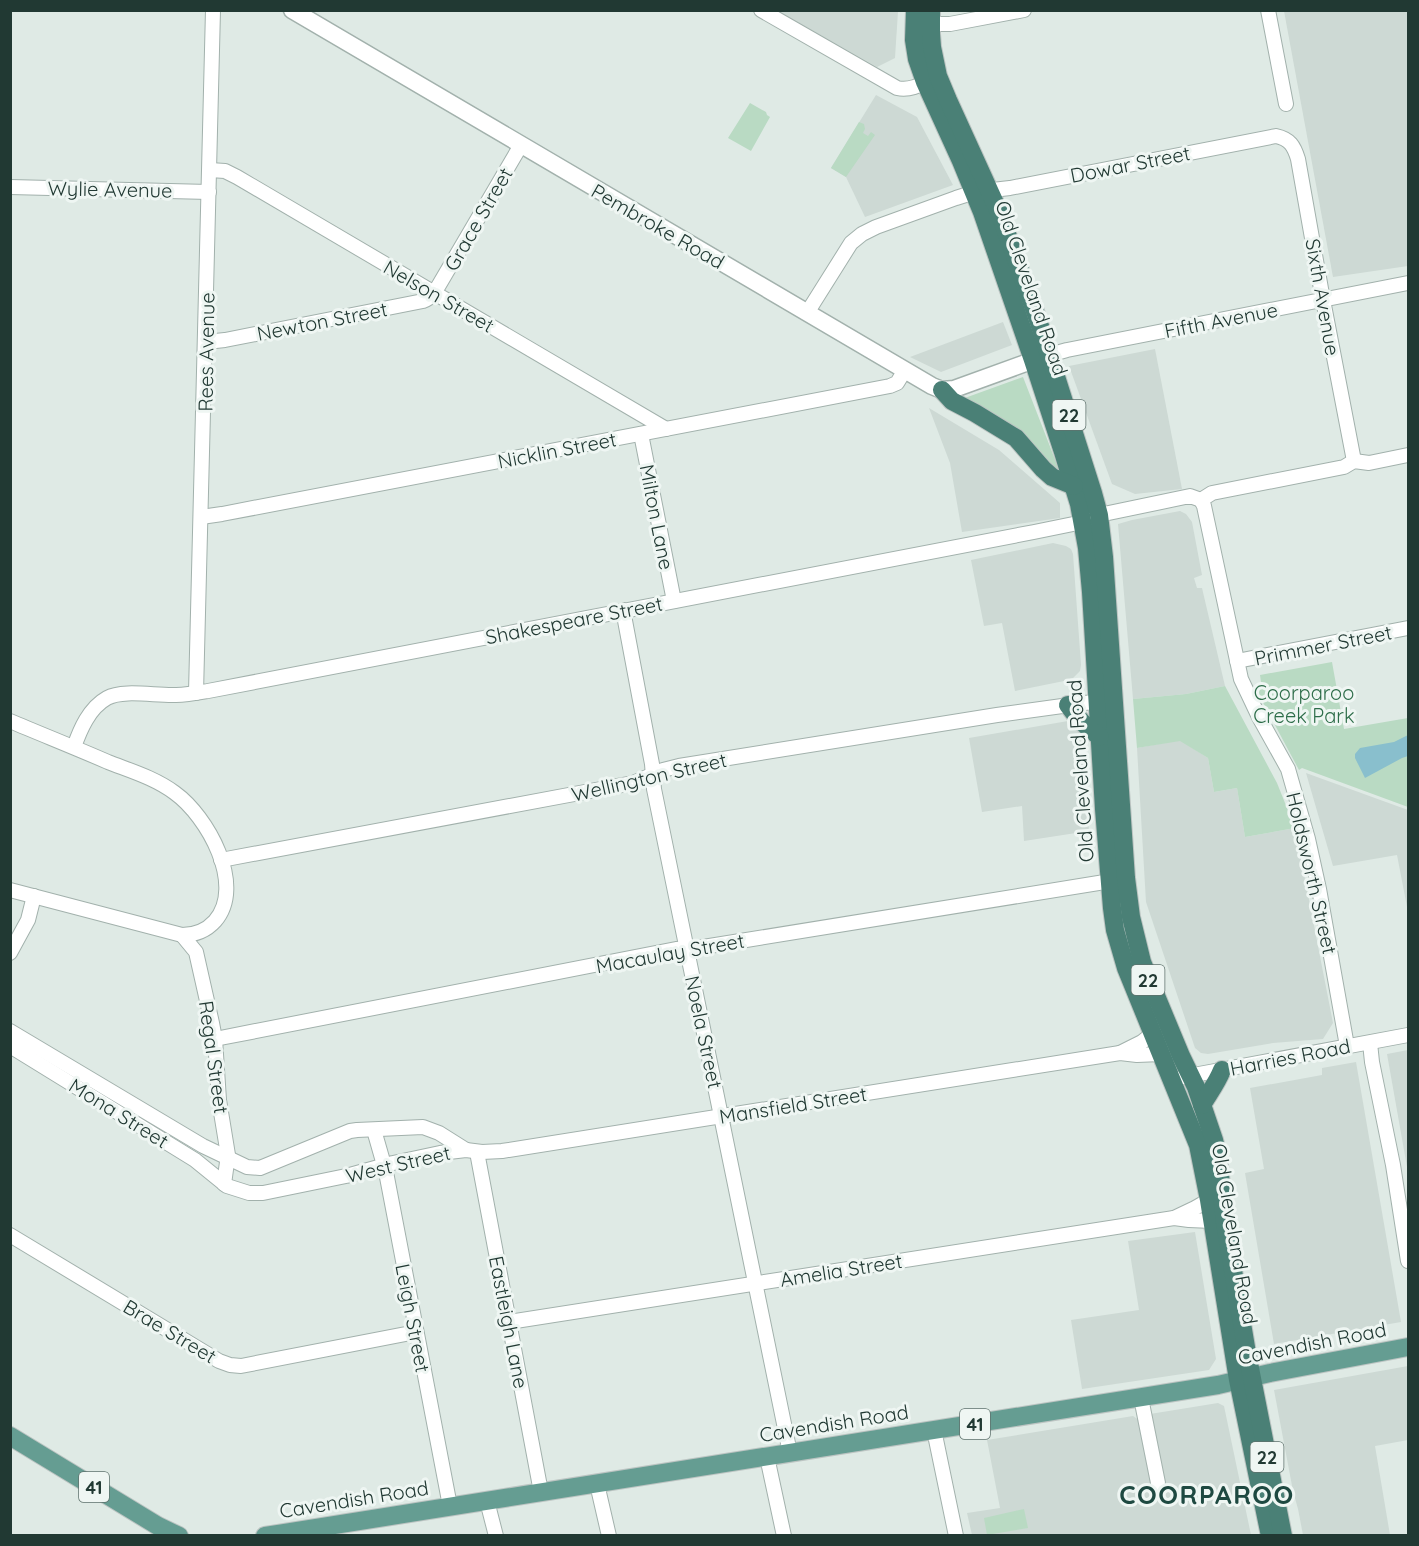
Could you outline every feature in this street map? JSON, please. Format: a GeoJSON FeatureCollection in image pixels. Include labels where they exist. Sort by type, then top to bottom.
{"type":"FeatureCollection","features":[{"type":"Feature","properties":{"kind":"highway","name":"Old Cleveland Road"},"geometry":{"type":"LineString","coordinates":[[915,10],[915,50],[948,100],[982,191],[1008,233],[1074,486],[1091,519],[1104,557],[1106,701],[1118,880],[1112,908],[1115,930],[1126,968],[1198,1145],[1245,1379],[1283,1536]]}},
{"type":"Feature","properties":{"kind":"highway","name":"Old Cleveland Road"},"geometry":{"type":"LineString","coordinates":[[931,17],[932,79]]}},
{"type":"Feature","properties":{"kind":"highway","name":"Old Cleveland Road"},"geometry":{"type":"LineString","coordinates":[[1041,357],[1088,476],[1091,519]]}},
{"type":"Feature","properties":{"kind":"highway"},"geometry":{"type":"LineString","coordinates":[[942,390],[952,401],[975,412],[1016,438],[1052,477],[1074,486]]}},
{"type":"Feature","properties":{"kind":"highway","name":"Old Cleveland Road"},"geometry":{"type":"LineString","coordinates":[[1106,701],[1100,737],[1118,880],[1131,917],[1142,962],[1209,1122],[1218,1156],[1245,1379],[1270,1536]]}},
{"type":"Feature","properties":{"kind":"highway"},"geometry":{"type":"LineString","coordinates":[[1068,705],[1077,718],[1100,737]]}},
{"type":"Feature","properties":{"kind":"highway"},"geometry":{"type":"LineString","coordinates":[[1202,1105],[1222,1070]]}},
{"type":"Feature","properties":{"kind":"main road","name":"Cavendish Road"},"geometry":{"type":"LineString","coordinates":[[265,1536],[298,1533],[450,1506],[1141,1398],[1408,1347]]}},
{"type":"Feature","properties":{"kind":"main road","name":"41"},"geometry":{"type":"LineString","coordinates":[[10,1436],[158,1526],[179,1536]]}},
{"type":"Feature","properties":{"kind":"street","name":"Rees Avenue"},"geometry":{"type":"LineString","coordinates":[[196,693],[213,10]]}},
{"type":"Feature","properties":{"kind":"street","name":"Pembroke Road"},"geometry":{"type":"LineString","coordinates":[[292,10],[942,390]]}},
{"type":"Feature","properties":{"kind":"street"},"geometry":{"type":"LineString","coordinates":[[761,10],[897,88],[904,90],[912,88],[932,79]]}},
{"type":"Feature","properties":{"kind":"street"},"geometry":{"type":"LineString","coordinates":[[931,17],[950,24],[1023,10]]}},
{"type":"Feature","properties":{"kind":"street"},"geometry":{"type":"LineString","coordinates":[[1268,10],[1286,104]]}},
{"type":"Feature","properties":{"kind":"street","name":"Dowar Street"},"geometry":{"type":"LineString","coordinates":[[807,313],[847,248],[862,234],[896,219],[982,191],[1010,188],[1276,135],[1285,138]]}},
{"type":"Feature","properties":{"kind":"street","name":"Sixth Avenue"},"geometry":{"type":"LineString","coordinates":[[1285,138],[1291,143],[1298,159],[1354,461]]}},
{"type":"Feature","properties":{"kind":"street","name":"Grace Street"},"geometry":{"type":"LineString","coordinates":[[434,293],[521,145]]}},
{"type":"Feature","properties":{"kind":"street","name":"Nelson Street"},"geometry":{"type":"LineString","coordinates":[[210,170],[225,171],[237,177],[666,429]]}},
{"type":"Feature","properties":{"kind":"street","name":"Wylie Avenue"},"geometry":{"type":"LineString","coordinates":[[10,187],[209,192]]}},
{"type":"Feature","properties":{"kind":"street","name":"Fifth Avenue"},"geometry":{"type":"LineString","coordinates":[[1041,357],[1066,350],[1408,283]]}},
{"type":"Feature","properties":{"kind":"street","name":"Newton Street"},"geometry":{"type":"LineString","coordinates":[[206,342],[423,301],[434,293]]}},
{"type":"Feature","properties":{"kind":"street"},"geometry":{"type":"LineString","coordinates":[[942,390],[974,383],[1041,357]]}},
{"type":"Feature","properties":{"kind":"street","name":"Nicklin Street"},"geometry":{"type":"LineString","coordinates":[[201,517],[890,386],[897,383],[905,370]]}},
{"type":"Feature","properties":{"kind":"street","name":"Milton Lane"},"geometry":{"type":"LineString","coordinates":[[641,434],[674,601]]}},
{"type":"Feature","properties":{"kind":"street"},"geometry":{"type":"LineString","coordinates":[[1201,500],[1212,493],[1344,467],[1354,461],[1369,463],[1408,455]]}},
{"type":"Feature","properties":{"kind":"street","name":"Shakespeare Street"},"geometry":{"type":"LineString","coordinates":[[74,747],[88,717],[109,697],[125,694],[196,693],[1091,519],[1190,496],[1201,500]]}},
{"type":"Feature","properties":{"kind":"street","name":"Holdsworth Street"},"geometry":{"type":"LineString","coordinates":[[1201,500],[1237,661],[1247,692],[1288,769],[1308,838],[1347,1046]]}},
{"type":"Feature","properties":{"kind":"street","name":"Noela Street"},"geometry":{"type":"LineString","coordinates":[[623,610],[652,764],[654,789],[790,1453]]}},
{"type":"Feature","properties":{"kind":"street","name":"Primmer Street"},"geometry":{"type":"LineString","coordinates":[[1237,661],[1408,628]]}},
{"type":"Feature","properties":{"kind":"street","name":"Wellington Street"},"geometry":{"type":"LineString","coordinates":[[221,860],[625,785],[679,766],[1106,701]]}},
{"type":"Feature","properties":{"kind":"street"},"geometry":{"type":"LineString","coordinates":[[10,721],[151,779],[176,794],[195,813],[212,837],[221,860],[226,897],[222,911],[213,923],[196,934],[182,935],[10,890]]}},
{"type":"Feature","properties":{"kind":"street","name":"Macaulay Street"},"geometry":{"type":"LineString","coordinates":[[215,1039],[676,949],[1118,880]]}},
{"type":"Feature","properties":{"kind":"street"},"geometry":{"type":"LineString","coordinates":[[10,953],[28,920],[34,896]]}},
{"type":"Feature","properties":{"kind":"street","name":"Regal Street"},"geometry":{"type":"LineString","coordinates":[[182,935],[198,957],[215,1039],[219,1100],[228,1152],[224,1184]]}},
{"type":"Feature","properties":{"kind":"street","name":"Mona Street"},"geometry":{"type":"LineString","coordinates":[[10,1031],[193,1141],[228,1159]]}},
{"type":"Feature","properties":{"kind":"street","name":"Mansfield Street"},"geometry":{"type":"LineString","coordinates":[[1120,1053],[1152,1034]]}},
{"type":"Feature","properties":{"kind":"street","name":"Harries Road"},"geometry":{"type":"LineString","coordinates":[[1171,1079],[1408,1035]]}},
{"type":"Feature","properties":{"kind":"street"},"geometry":{"type":"LineString","coordinates":[[1370,1043],[1408,1261]]}},
{"type":"Feature","properties":{"kind":"street","name":"Mona Street"},"geometry":{"type":"LineString","coordinates":[[10,1046],[195,1160],[224,1184]]}},
{"type":"Feature","properties":{"kind":"street","name":"Mansfield Street"},"geometry":{"type":"LineString","coordinates":[[471,1151],[502,1151],[1120,1053],[1161,1054]]}},
{"type":"Feature","properties":{"kind":"street","name":"West Street"},"geometry":{"type":"LineString","coordinates":[[228,1159],[247,1167],[260,1168],[350,1131],[423,1127],[471,1151]]}},
{"type":"Feature","properties":{"kind":"street","name":"Leigh Street"},"geometry":{"type":"LineString","coordinates":[[374,1130],[384,1165],[450,1506]]}},
{"type":"Feature","properties":{"kind":"street","name":"West Street"},"geometry":{"type":"LineString","coordinates":[[224,1184],[249,1193],[263,1193],[440,1153],[471,1151]]}},
{"type":"Feature","properties":{"kind":"street","name":"Eastleigh Lane"},"geometry":{"type":"LineString","coordinates":[[471,1151],[508,1322],[541,1492]]}},
{"type":"Feature","properties":{"kind":"street","name":"Amelia Street"},"geometry":{"type":"LineString","coordinates":[[1174,1218],[1209,1200]]}},
{"type":"Feature","properties":{"kind":"street","name":"Amelia Street"},"geometry":{"type":"LineString","coordinates":[[508,1322],[1174,1218],[1212,1221]]}},
{"type":"Feature","properties":{"kind":"street","name":"Brae Street"},"geometry":{"type":"LineString","coordinates":[[10,1235],[219,1361],[230,1365],[241,1366],[416,1332]]}},
{"type":"Feature","properties":{"kind":"street"},"geometry":{"type":"LineString","coordinates":[[1141,1398],[1158,1483]]}},
{"type":"Feature","properties":{"kind":"street"},"geometry":{"type":"LineString","coordinates":[[934,1430],[956,1536]]}},
{"type":"Feature","properties":{"kind":"street"},"geometry":{"type":"LineString","coordinates":[[767,1457],[784,1536]]}},
{"type":"Feature","properties":{"kind":"street"},"geometry":{"type":"LineString","coordinates":[[597,1484],[609,1536]]}},
{"type":"Feature","properties":{"kind":"street"},"geometry":{"type":"LineString","coordinates":[[488,1501],[496,1536]]}},
{"type":"Feature","properties":{"kind":"shaded area"},"geometry":{"type":"Polygon","coordinates":[[[778,11],[898,11],[895,58],[877,67],[778,11]]]}},
{"type":"Feature","properties":{"kind":"shaded area"},"geometry":{"type":"Polygon","coordinates":[[[1284,11],[1408,11],[1408,266],[1333,277],[1284,11]]]}},
{"type":"Feature","properties":{"kind":"shaded area"},"geometry":{"type":"Polygon","coordinates":[[[876,95],[917,117],[953,185],[865,217],[846,177],[831,168],[876,95]]]}},
{"type":"Feature","properties":{"kind":"shaded area"},"geometry":{"type":"Polygon","coordinates":[[[1003,322],[1012,345],[941,372],[910,357],[1003,322]]]}},
{"type":"Feature","properties":{"kind":"shaded area"},"geometry":{"type":"Polygon","coordinates":[[[1155,349],[1182,489],[1135,494],[1112,484],[1069,366],[1155,349]]]}},
{"type":"Feature","properties":{"kind":"shaded area"},"geometry":{"type":"Polygon","coordinates":[[[929,408],[999,450],[1060,503],[1060,518],[962,532],[950,463],[929,408]]]}},
{"type":"Feature","properties":{"kind":"shaded area"},"geometry":{"type":"Polygon","coordinates":[[[1180,511],[1186,514],[1192,522],[1202,575],[1194,578],[1197,588],[1202,588],[1225,686],[1186,694],[1133,699],[1118,524],[1180,511]]]}},
{"type":"Feature","properties":{"kind":"shaded area"},"geometry":{"type":"Polygon","coordinates":[[[1053,543],[1066,546],[1073,554],[1080,671],[1073,678],[1064,681],[1015,691],[1002,623],[984,626],[971,560],[1053,543]]]}},
{"type":"Feature","properties":{"kind":"shaded area"},"geometry":{"type":"Polygon","coordinates":[[[1068,721],[1075,722],[1083,733],[1089,831],[1024,841],[1022,806],[982,812],[969,738],[1068,721]]]}},
{"type":"Feature","properties":{"kind":"shaded area"},"geometry":{"type":"Polygon","coordinates":[[[1180,740],[1208,758],[1214,792],[1237,788],[1245,837],[1295,828],[1333,1023],[1323,1039],[1273,1043],[1208,1054],[1201,1053],[1195,1048],[1146,902],[1137,748],[1180,740]]]}},
{"type":"Feature","properties":{"kind":"shaded area"},"geometry":{"type":"Polygon","coordinates":[[[1306,773],[1408,810],[1408,912],[1397,855],[1333,866],[1306,773]]]}},
{"type":"Feature","properties":{"kind":"shaded area"},"geometry":{"type":"Polygon","coordinates":[[[1408,1050],[1408,1166],[1407,1167],[1387,1054],[1408,1050]]]}},
{"type":"Feature","properties":{"kind":"shaded area"},"geometry":{"type":"Polygon","coordinates":[[[1356,1062],[1401,1322],[1274,1344],[1245,1173],[1264,1169],[1250,1088],[1322,1075],[1322,1068],[1356,1062]]]}},
{"type":"Feature","properties":{"kind":"shaded area"},"geometry":{"type":"Polygon","coordinates":[[[1195,1232],[1216,1359],[1209,1370],[1082,1389],[1071,1320],[1139,1310],[1128,1241],[1195,1232]]]}},
{"type":"Feature","properties":{"kind":"shaded area"},"geometry":{"type":"Polygon","coordinates":[[[1408,1366],[1408,1440],[1375,1446],[1390,1535],[1303,1535],[1274,1390],[1408,1366]]]}},
{"type":"Feature","properties":{"kind":"shaded area"},"geometry":{"type":"Polygon","coordinates":[[[1218,1403],[1224,1406],[1251,1535],[972,1535],[967,1513],[1000,1508],[987,1440],[1133,1416],[1139,1420],[1151,1483],[1150,1414],[1218,1403]]]}},
{"type":"Feature","properties":{"kind":"green space"},"geometry":{"type":"Polygon","coordinates":[[[750,103],[766,112],[770,117],[751,151],[728,138],[750,103]]]}},
{"type":"Feature","properties":{"kind":"green space"},"geometry":{"type":"Polygon","coordinates":[[[859,122],[864,124],[863,133],[868,136],[871,132],[875,135],[846,177],[831,168],[859,122]]]}},
{"type":"Feature","properties":{"kind":"green space"},"geometry":{"type":"Polygon","coordinates":[[[1023,377],[1060,473],[1044,463],[1021,430],[962,399],[1023,377]]]}},
{"type":"Feature","properties":{"kind":"green space","name":"Coorparoo Creek Park"},"geometry":{"type":"Polygon","coordinates":[[[1332,662],[1344,729],[1408,718],[1408,807],[1302,768],[1299,770],[1259,695],[1257,690],[1262,689],[1260,675],[1332,662]]]}},
{"type":"Feature","properties":{"kind":"green space","name":"Coorparoo Creek Park"},"geometry":{"type":"Polygon","coordinates":[[[1225,686],[1277,783],[1295,828],[1245,837],[1237,788],[1214,792],[1208,758],[1180,741],[1137,748],[1133,699],[1186,694],[1225,686]]]}},
{"type":"Feature","properties":{"kind":"green space"},"geometry":{"type":"Polygon","coordinates":[[[1024,1509],[1028,1528],[987,1535],[984,1518],[1024,1509]]]}},
{"type":"Feature","properties":{"kind":"water"},"geometry":{"type":"Polygon","coordinates":[[[1408,735],[1408,756],[1365,778],[1355,758],[1360,748],[1394,742],[1408,735]]]}},
{"type":"Feature","properties":{"kind":"district","name":"COORPAROO"},"geometry":{"type":"Point","coordinates":[1207,1494]}}]}
